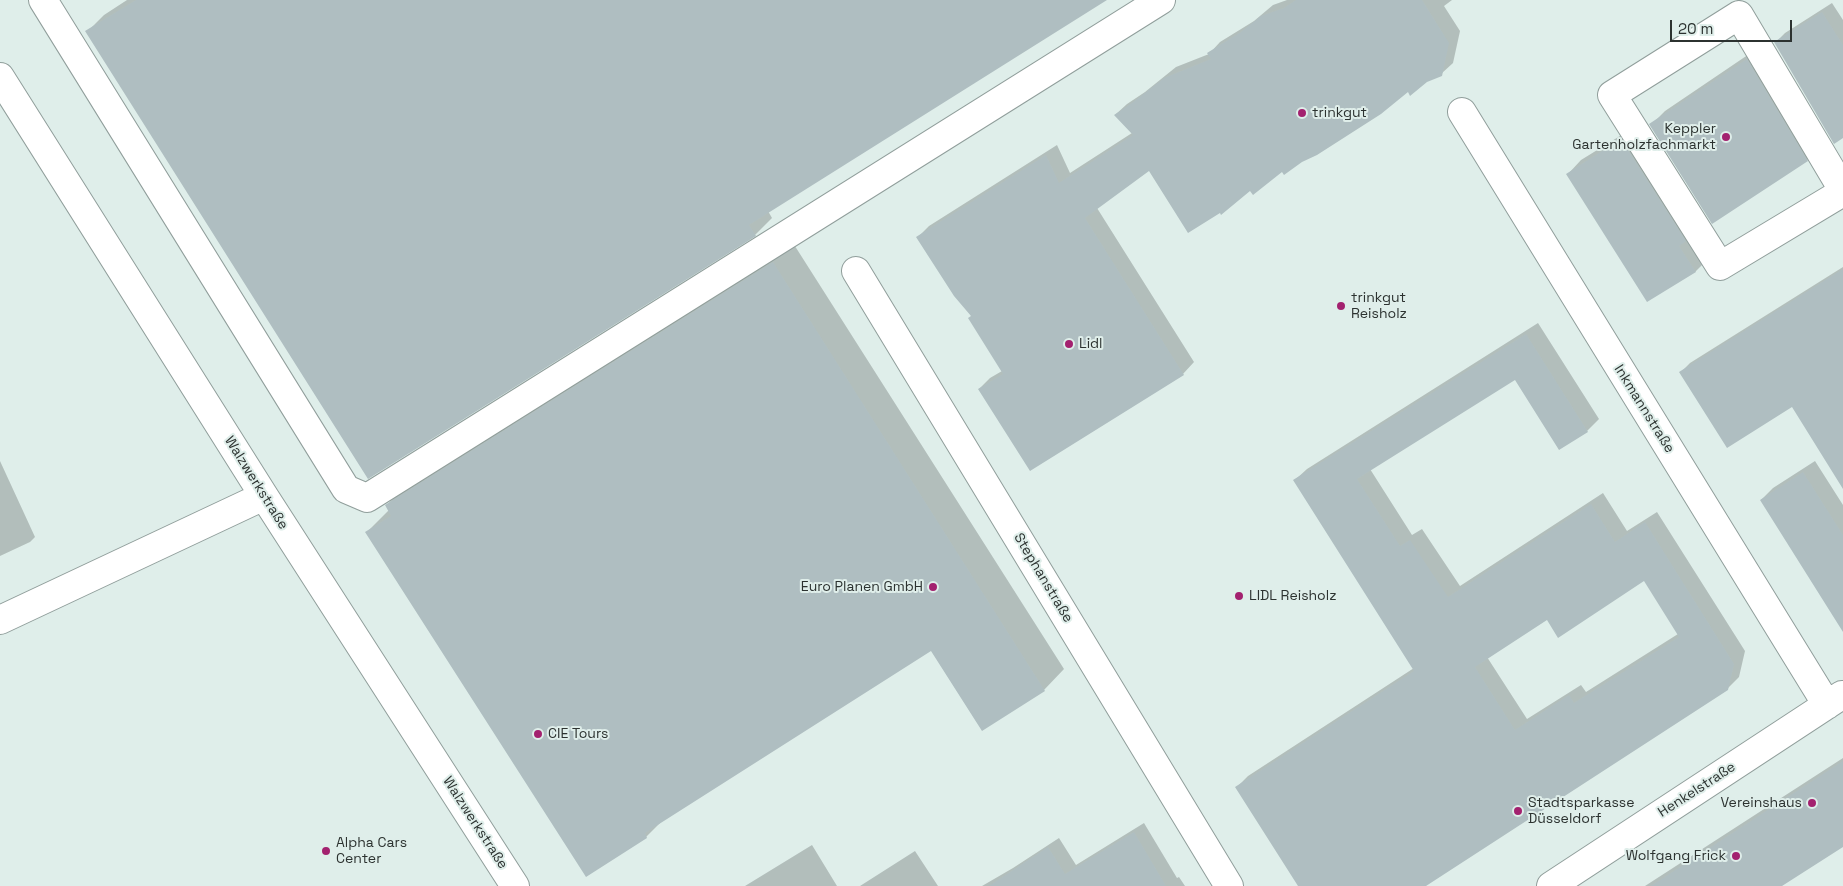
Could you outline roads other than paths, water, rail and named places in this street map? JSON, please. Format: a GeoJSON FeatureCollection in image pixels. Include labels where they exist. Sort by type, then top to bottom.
{"type":"FeatureCollection","features":[{"type":"Feature","properties":{"kind":"street"},"geometry":{"type":"LineString","coordinates":[[43,0],[346,489],[367,498],[1162,0]]}},
{"type":"Feature","properties":{"kind":"street"},"geometry":{"type":"LineString","coordinates":[[1739,14],[1843,191],[1720,266],[1612,95],[1739,14]]}},
{"type":"Feature","properties":{"kind":"street","name":"Walzwerkstraße"},"geometry":{"type":"LineString","coordinates":[[0,77],[264,496],[515,886]]}},
{"type":"Feature","properties":{"kind":"street","name":"Inkmannstraße"},"geometry":{"type":"LineString","coordinates":[[1462,112],[1835,700]]}},
{"type":"Feature","properties":{"kind":"street","name":"Stephanstraße"},"geometry":{"type":"LineString","coordinates":[[856,271],[1229,886]]}},
{"type":"Feature","properties":{"kind":"street"},"geometry":{"type":"LineString","coordinates":[[0,620],[264,496]]}},
{"type":"Feature","properties":{"kind":"street","name":"Henkelstraße"},"geometry":{"type":"LineString","coordinates":[[1551,886],[1835,700]]}},
{"type":"Feature","properties":{"kind":"place","name":"trinkgut"},"geometry":{"type":"Point","coordinates":[1302,113]}},
{"type":"Feature","properties":{"kind":"place","name":"Keppler Gartenholzfachmarkt"},"geometry":{"type":"Point","coordinates":[1726,137]}},
{"type":"Feature","properties":{"kind":"place","name":"trinkgut Reisholz"},"geometry":{"type":"Point","coordinates":[1341,306]}},
{"type":"Feature","properties":{"kind":"place","name":"Lidl"},"geometry":{"type":"Point","coordinates":[1069,344]}},
{"type":"Feature","properties":{"kind":"place","name":"Euro Planen GmbH"},"geometry":{"type":"Point","coordinates":[933,587]}},
{"type":"Feature","properties":{"kind":"place","name":"LIDL Reisholz"},"geometry":{"type":"Point","coordinates":[1239,596]}},
{"type":"Feature","properties":{"kind":"place","name":"CIE Tours"},"geometry":{"type":"Point","coordinates":[538,734]}},
{"type":"Feature","properties":{"kind":"place","name":"Vereinshaus"},"geometry":{"type":"Point","coordinates":[1812,803]}},
{"type":"Feature","properties":{"kind":"place","name":"Stadtsparkasse Düsseldorf"},"geometry":{"type":"Point","coordinates":[1518,811]}},
{"type":"Feature","properties":{"kind":"place","name":"Alpha Cars Center"},"geometry":{"type":"Point","coordinates":[326,851]}},
{"type":"Feature","properties":{"kind":"place","name":"Wolfgang Frick"},"geometry":{"type":"Point","coordinates":[1736,856]}}]}
